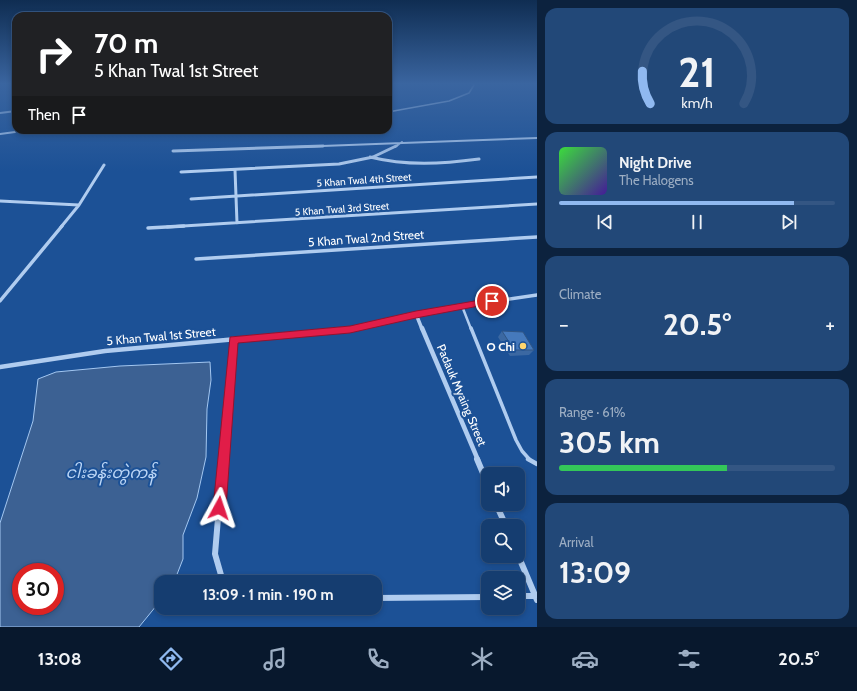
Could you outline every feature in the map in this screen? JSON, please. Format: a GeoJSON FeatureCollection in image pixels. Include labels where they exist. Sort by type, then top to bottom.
{"type":"FeatureCollection","features":[{"type":"Feature","properties":{"kind":"street"},"geometry":{"type":"LineString","coordinates":[[0,134],[12,132]]}},
{"type":"Feature","properties":{"kind":"street"},"geometry":{"type":"LineString","coordinates":[[173,151],[537,138]]}},
{"type":"Feature","properties":{"kind":"street"},"geometry":{"type":"LineString","coordinates":[[181,172],[323,165],[362,160],[393,150],[403,142]]}},
{"type":"Feature","properties":{"kind":"street"},"geometry":{"type":"LineString","coordinates":[[370,157],[381,161],[434,163],[479,159]]}},
{"type":"Feature","properties":{"kind":"street"},"geometry":{"type":"LineString","coordinates":[[0,301],[79,205],[104,165]]}},
{"type":"Feature","properties":{"kind":"street"},"geometry":{"type":"LineString","coordinates":[[235,170],[237,223]]}},
{"type":"Feature","properties":{"kind":"street","name":"5 Khan Twal 4th Street"},"geometry":{"type":"LineString","coordinates":[[191,199],[537,177]]}},
{"type":"Feature","properties":{"kind":"street"},"geometry":{"type":"LineString","coordinates":[[0,201],[79,205]]}},
{"type":"Feature","properties":{"kind":"street","name":"5 Khan Twal 3rd Street"},"geometry":{"type":"LineString","coordinates":[[148,228],[537,204]]}},
{"type":"Feature","properties":{"kind":"street","name":"5 Khan Twal 2nd Street"},"geometry":{"type":"LineString","coordinates":[[196,258],[537,237]]}},
{"type":"Feature","properties":{"kind":"street","name":"5 Khan Twal 1st Street"},"geometry":{"type":"LineString","coordinates":[[0,367],[105,351],[350,330],[416,314],[537,295]]}},
{"type":"Feature","properties":{"kind":"street","name":"Padauk Myaing Street"},"geometry":{"type":"LineString","coordinates":[[416,314],[481,467]]}},
{"type":"Feature","properties":{"kind":"street"},"geometry":{"type":"LineString","coordinates":[[221,575],[215,554],[233,339]]}},
{"type":"Feature","properties":{"kind":"street"},"geometry":{"type":"LineString","coordinates":[[521,563],[536,598],[525,597]]}},
{"type":"Feature","properties":{"kind":"street"},"geometry":{"type":"LineString","coordinates":[[382,598],[481,597]]}},
{"type":"Feature","properties":{"kind":"lane"},"geometry":{"type":"LineString","coordinates":[[462,306],[516,440],[524,455],[531,462],[537,464]]}},
{"type":"Feature","properties":{"kind":"water","name":"ငါးခန်းတွဲကန်"},"geometry":{"type":"Polygon","coordinates":[[[210,362],[211,380],[207,409],[206,457],[197,498],[183,535],[183,559],[177,575],[154,575],[154,609],[139,627],[0,627],[0,523],[33,421],[38,379],[56,372],[120,366],[210,362]]]}},
{"type":"Feature","properties":{"kind":"building"},"geometry":{"type":"Polygon","coordinates":[[[502,331],[523,332],[534,350],[514,350],[502,331]]]}},
{"type":"Feature","properties":{"kind":"place","name":"O Chi"},"geometry":{"type":"Point","coordinates":[523,346]}},
{"type":"Feature","properties":{"kind":"route"},"geometry":{"type":"LineString","coordinates":[[219,508],[233,339],[350,330],[416,314],[492,301]]}}]}
